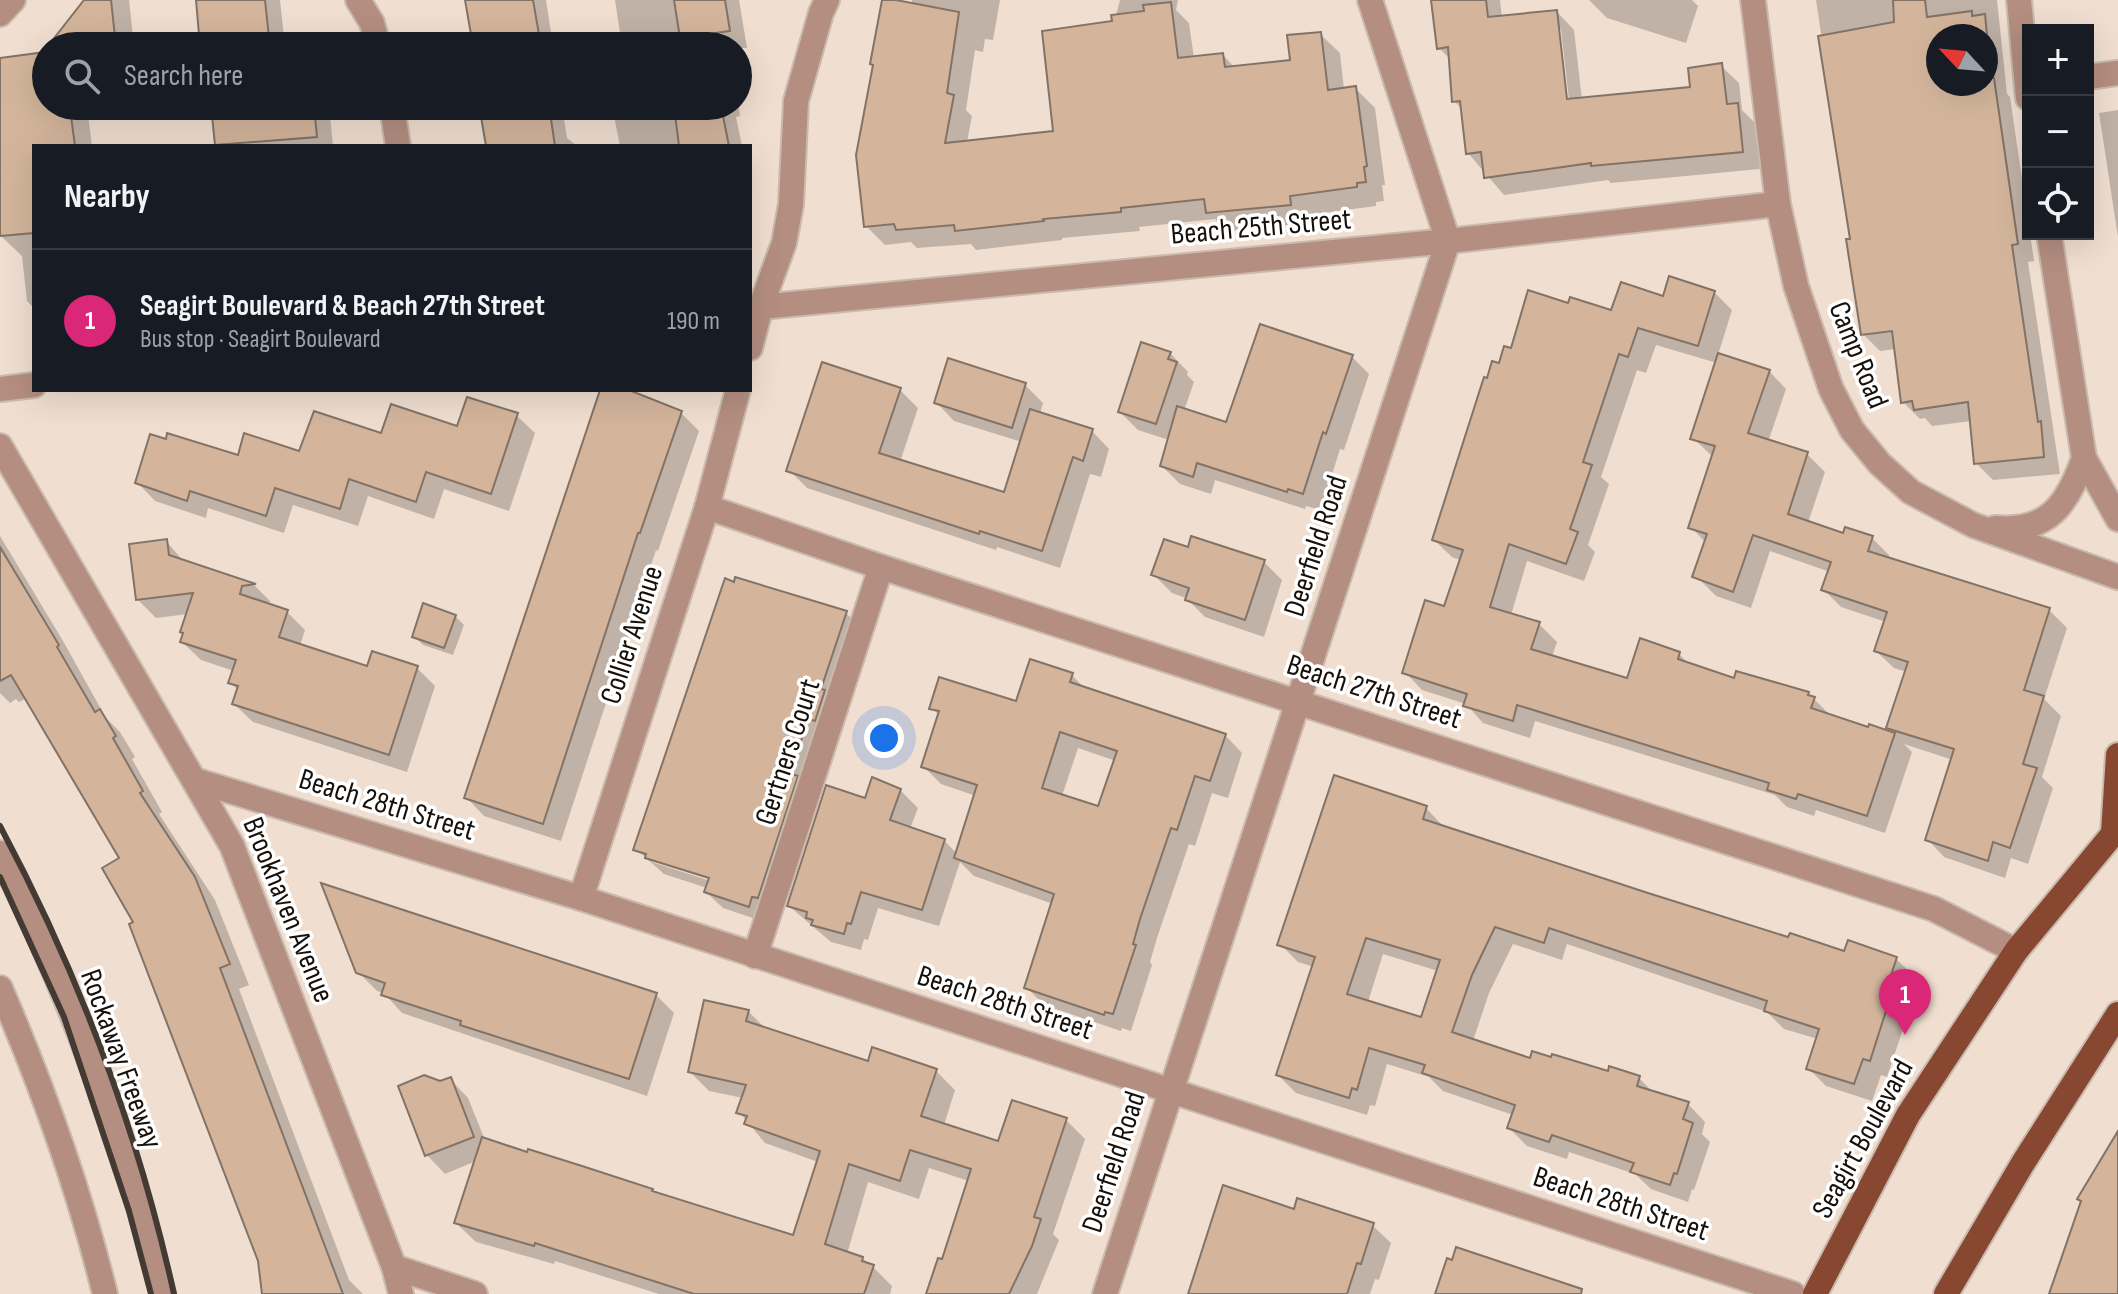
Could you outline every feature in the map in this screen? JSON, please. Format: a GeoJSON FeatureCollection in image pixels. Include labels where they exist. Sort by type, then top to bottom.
{"type":"FeatureCollection","features":[{"type":"Feature","properties":{"kind":"main road"},"geometry":{"type":"LineString","coordinates":[[2115,830],[2118,755]]}},
{"type":"Feature","properties":{"kind":"main road","name":"Seagirt Boulevard"},"geometry":{"type":"LineString","coordinates":[[1815,1294],[1908,1115],[2016,951],[2115,830]]}},
{"type":"Feature","properties":{"kind":"main road"},"geometry":{"type":"LineString","coordinates":[[1946,1294],[2023,1163],[2118,1014]]}},
{"type":"Feature","properties":{"kind":"street"},"geometry":{"type":"LineString","coordinates":[[0,14],[13,0]]}},
{"type":"Feature","properties":{"kind":"street"},"geometry":{"type":"LineString","coordinates":[[358,0],[374,32]]}},
{"type":"Feature","properties":{"kind":"street"},"geometry":{"type":"LineString","coordinates":[[752,334],[756,307],[784,243],[791,204],[796,101],[827,0]]}},
{"type":"Feature","properties":{"kind":"street"},"geometry":{"type":"LineString","coordinates":[[1370,0],[1448,241]]}},
{"type":"Feature","properties":{"kind":"street","name":"Camp Road"},"geometry":{"type":"LineString","coordinates":[[1753,0],[1778,204],[1796,286],[1831,389],[1852,430],[1880,464],[1911,492],[1973,525],[2118,577]]}},
{"type":"Feature","properties":{"kind":"street"},"geometry":{"type":"LineString","coordinates":[[2019,0],[2022,34]]}},
{"type":"Feature","properties":{"kind":"street"},"geometry":{"type":"LineString","coordinates":[[2094,76],[2118,73]]}},
{"type":"Feature","properties":{"kind":"street"},"geometry":{"type":"LineString","coordinates":[[394,120],[398,144]]}},
{"type":"Feature","properties":{"kind":"street","name":"Beach 25th Street"},"geometry":{"type":"LineString","coordinates":[[756,307],[1448,241],[1778,204]]}},
{"type":"Feature","properties":{"kind":"street"},"geometry":{"type":"LineString","coordinates":[[2050,240],[2084,458],[2118,519]]}},
{"type":"Feature","properties":{"kind":"street","name":"Deerfield Road"},"geometry":{"type":"LineString","coordinates":[[1105,1294],[1448,241]]}},
{"type":"Feature","properties":{"kind":"street"},"geometry":{"type":"LineString","coordinates":[[0,389],[32,385]]}},
{"type":"Feature","properties":{"kind":"street","name":"Collier Avenue"},"geometry":{"type":"LineString","coordinates":[[581,898],[707,507],[737,392]]}},
{"type":"Feature","properties":{"kind":"street","name":"Brookhaven Avenue"},"geometry":{"type":"LineString","coordinates":[[0,446],[232,846],[394,1267],[401,1294]]}},
{"type":"Feature","properties":{"kind":"street"},"geometry":{"type":"LineString","coordinates":[[1973,525],[2016,528],[2050,516],[2068,498],[2084,458]]}},
{"type":"Feature","properties":{"kind":"street","name":"Beach 27th Street"},"geometry":{"type":"LineString","coordinates":[[707,507],[881,567],[1934,909],[2016,951]]}},
{"type":"Feature","properties":{"kind":"street","name":"Gertners Court"},"geometry":{"type":"LineString","coordinates":[[755,956],[881,567]]}},
{"type":"Feature","properties":{"kind":"street","name":"Beach 28th Street"},"geometry":{"type":"LineString","coordinates":[[194,780],[581,898],[1793,1294]]}},
{"type":"Feature","properties":{"kind":"street","name":"Rockaway Freeway"},"geometry":{"type":"LineString","coordinates":[[0,853],[24,901],[92,1062],[136,1192],[163,1294]]}},
{"type":"Feature","properties":{"kind":"street"},"geometry":{"type":"LineString","coordinates":[[0,988],[60,1138],[105,1294]]}},
{"type":"Feature","properties":{"kind":"street"},"geometry":{"type":"LineString","coordinates":[[394,1267],[475,1294]]}},
{"type":"Feature","properties":{"kind":"building"},"geometry":{"type":"Polygon","coordinates":[[[84,0],[111,0],[114,32],[59,32],[84,0]]]}},
{"type":"Feature","properties":{"kind":"building"},"geometry":{"type":"Polygon","coordinates":[[[196,0],[265,0],[268,32],[199,32],[196,0]]]}},
{"type":"Feature","properties":{"kind":"building"},"geometry":{"type":"Polygon","coordinates":[[[465,0],[533,0],[539,32],[471,32],[465,0]]]}},
{"type":"Feature","properties":{"kind":"building"},"geometry":{"type":"Polygon","coordinates":[[[674,0],[725,0],[730,31],[679,32],[674,0]]]}},
{"type":"Feature","properties":{"kind":"building"},"geometry":{"type":"Polygon","coordinates":[[[882,0],[959,12],[947,93],[954,95],[945,143],[1053,131],[1042,31],[1112,21],[1111,15],[1144,11],[1143,5],[1171,2],[1178,58],[1223,53],[1225,67],[1290,60],[1287,35],[1321,32],[1328,90],[1356,86],[1367,166],[1364,167],[1366,182],[1357,183],[1357,187],[1290,196],[1291,205],[1206,213],[1204,199],[955,231],[954,225],[896,230],[894,224],[864,227],[856,155],[882,0]]]}},
{"type":"Feature","properties":{"kind":"building"},"geometry":{"type":"Polygon","coordinates":[[[1431,0],[1486,0],[1488,17],[1557,10],[1567,99],[1690,87],[1688,68],[1722,63],[1727,104],[1738,103],[1743,152],[1591,166],[1591,163],[1484,178],[1481,152],[1466,154],[1460,101],[1452,102],[1448,47],[1437,49],[1431,0]]]}},
{"type":"Feature","properties":{"kind":"building"},"geometry":{"type":"Polygon","coordinates":[[[1893,0],[1925,0],[1927,17],[1972,11],[1972,16],[1985,14],[1986,24],[1926,24],[1926,96],[1997,96],[2018,244],[2012,245],[2038,422],[2041,421],[2044,457],[1974,464],[1968,402],[1914,410],[1912,401],[1901,403],[1892,331],[1861,335],[1846,239],[1850,239],[1818,36],[1894,22],[1893,0]]]}},
{"type":"Feature","properties":{"kind":"building"},"geometry":{"type":"Polygon","coordinates":[[[32,54],[32,120],[72,120],[75,144],[32,144],[32,233],[0,236],[0,58],[32,54]]]}},
{"type":"Feature","properties":{"kind":"building"},"geometry":{"type":"Polygon","coordinates":[[[212,120],[315,120],[317,137],[215,144],[212,120]]]}},
{"type":"Feature","properties":{"kind":"building"},"geometry":{"type":"Polygon","coordinates":[[[482,120],[551,120],[555,144],[486,144],[482,120]]]}},
{"type":"Feature","properties":{"kind":"building"},"geometry":{"type":"Polygon","coordinates":[[[676,120],[724,120],[729,144],[679,144],[676,120]]]}},
{"type":"Feature","properties":{"kind":"building"},"geometry":{"type":"Polygon","coordinates":[[[1669,276],[1715,291],[1698,346],[1638,328],[1628,357],[1619,354],[1583,462],[1592,465],[1570,529],[1578,532],[1566,564],[1509,544],[1490,607],[1540,622],[1531,649],[1627,678],[1640,638],[1680,652],[1678,659],[1734,678],[1736,671],[1809,692],[1808,695],[1815,697],[1811,708],[1895,733],[1867,816],[1798,794],[1796,799],[1767,790],[1769,783],[1517,705],[1513,721],[1463,706],[1467,694],[1402,673],[1425,600],[1444,606],[1463,550],[1432,540],[1484,377],[1487,378],[1492,361],[1499,363],[1504,346],[1511,348],[1528,290],[1568,303],[1570,297],[1611,310],[1621,282],[1663,296],[1669,276]]]}},
{"type":"Feature","properties":{"kind":"building"},"geometry":{"type":"Polygon","coordinates":[[[1260,324],[1353,355],[1303,494],[1288,489],[1287,492],[1197,463],[1193,477],[1160,466],[1177,406],[1226,422],[1260,324]]]}},
{"type":"Feature","properties":{"kind":"building"},"geometry":{"type":"Polygon","coordinates":[[[1141,342],[1171,352],[1168,359],[1177,362],[1156,424],[1118,412],[1141,342]]]}},
{"type":"Feature","properties":{"kind":"building"},"geometry":{"type":"Polygon","coordinates":[[[1718,353],[1770,370],[1748,433],[1808,452],[1788,514],[1843,533],[1845,527],[1873,536],[1868,551],[2050,608],[2024,690],[2044,696],[2023,764],[2037,768],[2010,848],[1993,842],[1988,861],[1925,840],[1954,749],[1886,728],[1908,662],[1874,651],[1887,612],[1821,590],[1831,562],[1753,535],[1733,592],[1692,577],[1707,534],[1688,528],[1715,446],[1690,439],[1718,353]]]}},
{"type":"Feature","properties":{"kind":"building"},"geometry":{"type":"Polygon","coordinates":[[[948,358],[1026,383],[1012,428],[934,403],[948,358]]]}},
{"type":"Feature","properties":{"kind":"building"},"geometry":{"type":"Polygon","coordinates":[[[822,362],[901,388],[879,453],[1004,492],[1030,409],[1093,429],[1083,461],[1073,457],[1042,551],[980,531],[979,534],[786,471],[822,362]]]}},
{"type":"Feature","properties":{"kind":"building"},"geometry":{"type":"Polygon","coordinates":[[[599,392],[634,392],[682,411],[638,533],[543,824],[464,798],[599,392]]]}},
{"type":"Feature","properties":{"kind":"building"},"geometry":{"type":"Polygon","coordinates":[[[467,397],[518,413],[491,494],[426,472],[416,502],[349,479],[340,509],[275,488],[266,516],[190,491],[187,501],[135,483],[150,434],[166,439],[167,433],[238,455],[244,433],[299,451],[314,411],[381,433],[391,404],[457,426],[467,397]]]}},
{"type":"Feature","properties":{"kind":"building"},"geometry":{"type":"Polygon","coordinates":[[[1191,536],[1265,560],[1245,620],[1185,600],[1189,588],[1151,575],[1164,539],[1188,547],[1191,536]]]}},
{"type":"Feature","properties":{"kind":"building"},"geometry":{"type":"Polygon","coordinates":[[[167,539],[169,555],[256,584],[242,586],[240,594],[288,610],[279,637],[367,666],[372,651],[418,666],[389,755],[232,704],[238,686],[228,683],[236,660],[180,642],[183,633],[180,632],[193,593],[136,600],[129,544],[167,539]]]}},
{"type":"Feature","properties":{"kind":"building"},"geometry":{"type":"Polygon","coordinates":[[[0,547],[95,712],[100,709],[116,736],[113,738],[143,791],[140,793],[195,877],[230,964],[220,968],[343,1294],[262,1294],[258,1261],[129,924],[133,922],[102,868],[119,858],[11,675],[0,681],[0,547]]]}},
{"type":"Feature","properties":{"kind":"building"},"geometry":{"type":"Polygon","coordinates":[[[735,577],[847,611],[821,689],[825,690],[815,721],[809,719],[789,773],[798,776],[758,898],[752,897],[749,907],[704,892],[709,878],[645,858],[646,854],[633,850],[725,578],[734,582],[735,577]]]}},
{"type":"Feature","properties":{"kind":"building"},"geometry":{"type":"Polygon","coordinates":[[[423,603],[456,615],[444,648],[412,637],[423,603]]]}},
{"type":"Feature","properties":{"kind":"building"},"geometry":{"type":"Polygon","coordinates":[[[1030,659],[1073,673],[1070,682],[1226,734],[1210,781],[1195,776],[1177,830],[1171,828],[1140,919],[1133,944],[1136,945],[1113,1014],[1105,1012],[1104,1015],[1024,988],[1054,894],[954,858],[977,785],[921,767],[939,711],[929,709],[939,677],[1016,701],[1030,659]],[[1060,732],[1042,788],[1098,806],[1117,751],[1060,732]]]}},
{"type":"Feature","properties":{"kind":"building"},"geometry":{"type":"Polygon","coordinates":[[[1334,775],[1427,806],[1423,819],[1648,893],[1788,937],[1790,933],[1844,951],[1848,940],[1897,957],[1887,987],[1893,989],[1870,1061],[1863,1059],[1854,1084],[1806,1069],[1819,1029],[1764,1011],[1767,1001],[1549,928],[1544,943],[1495,927],[1472,975],[1452,1032],[1530,1058],[1532,1051],[1608,1071],[1609,1066],[1640,1076],[1637,1086],[1689,1102],[1683,1119],[1693,1123],[1677,1174],[1674,1173],[1670,1185],[1630,1172],[1634,1163],[1552,1135],[1549,1142],[1507,1128],[1515,1105],[1422,1073],[1425,1065],[1369,1048],[1357,1090],[1352,1088],[1349,1098],[1276,1075],[1315,957],[1277,945],[1334,775]],[[1366,938],[1347,994],[1421,1017],[1440,960],[1366,938]]]}},
{"type":"Feature","properties":{"kind":"building"},"geometry":{"type":"Polygon","coordinates":[[[872,777],[901,789],[890,820],[945,839],[922,910],[861,892],[851,924],[847,923],[844,934],[811,925],[813,920],[806,918],[807,912],[787,906],[826,785],[865,798],[872,777]]]}},
{"type":"Feature","properties":{"kind":"building"},"geometry":{"type":"Polygon","coordinates":[[[321,883],[657,993],[629,1079],[460,1025],[461,1021],[381,995],[385,983],[356,973],[321,883]]]}},
{"type":"Feature","properties":{"kind":"building"},"geometry":{"type":"Polygon","coordinates":[[[704,1000],[749,1010],[746,1021],[868,1061],[872,1047],[937,1069],[921,1116],[998,1141],[1012,1100],[1067,1118],[1034,1217],[1041,1219],[1009,1294],[926,1294],[938,1258],[942,1259],[971,1169],[910,1150],[900,1181],[849,1164],[825,1244],[863,1257],[862,1261],[874,1265],[864,1294],[694,1294],[535,1243],[534,1246],[454,1223],[482,1137],[793,1235],[820,1151],[744,1124],[747,1116],[736,1113],[746,1085],[688,1072],[704,1000]]]}},
{"type":"Feature","properties":{"kind":"building"},"geometry":{"type":"Polygon","coordinates":[[[424,1075],[440,1081],[451,1077],[474,1137],[425,1156],[398,1086],[424,1075]]]}},
{"type":"Feature","properties":{"kind":"building"},"geometry":{"type":"Polygon","coordinates":[[[2118,1131],[2118,1294],[2049,1294],[2081,1201],[2077,1199],[2118,1131]]]}},
{"type":"Feature","properties":{"kind":"building"},"geometry":{"type":"Polygon","coordinates":[[[1223,1185],[1294,1209],[1297,1198],[1374,1223],[1361,1264],[1357,1263],[1347,1294],[1188,1294],[1223,1185]]]}},
{"type":"Feature","properties":{"kind":"building"},"geometry":{"type":"Polygon","coordinates":[[[1456,1247],[1582,1289],[1581,1294],[1435,1294],[1447,1258],[1452,1260],[1456,1247]]]}},
{"type":"Feature","properties":{"kind":"railway"},"geometry":{"type":"LineString","coordinates":[[0,826],[55,938],[103,1054],[143,1173],[174,1294]]}},
{"type":"Feature","properties":{"kind":"railway"},"geometry":{"type":"LineString","coordinates":[[0,877],[64,1017],[129,1211],[151,1294]]}},
{"type":"Feature","properties":{"kind":"place","name":"Seagirt Boulevard & Beach 27th Street"},"geometry":{"type":"Point","coordinates":[1905,1035]}}]}
